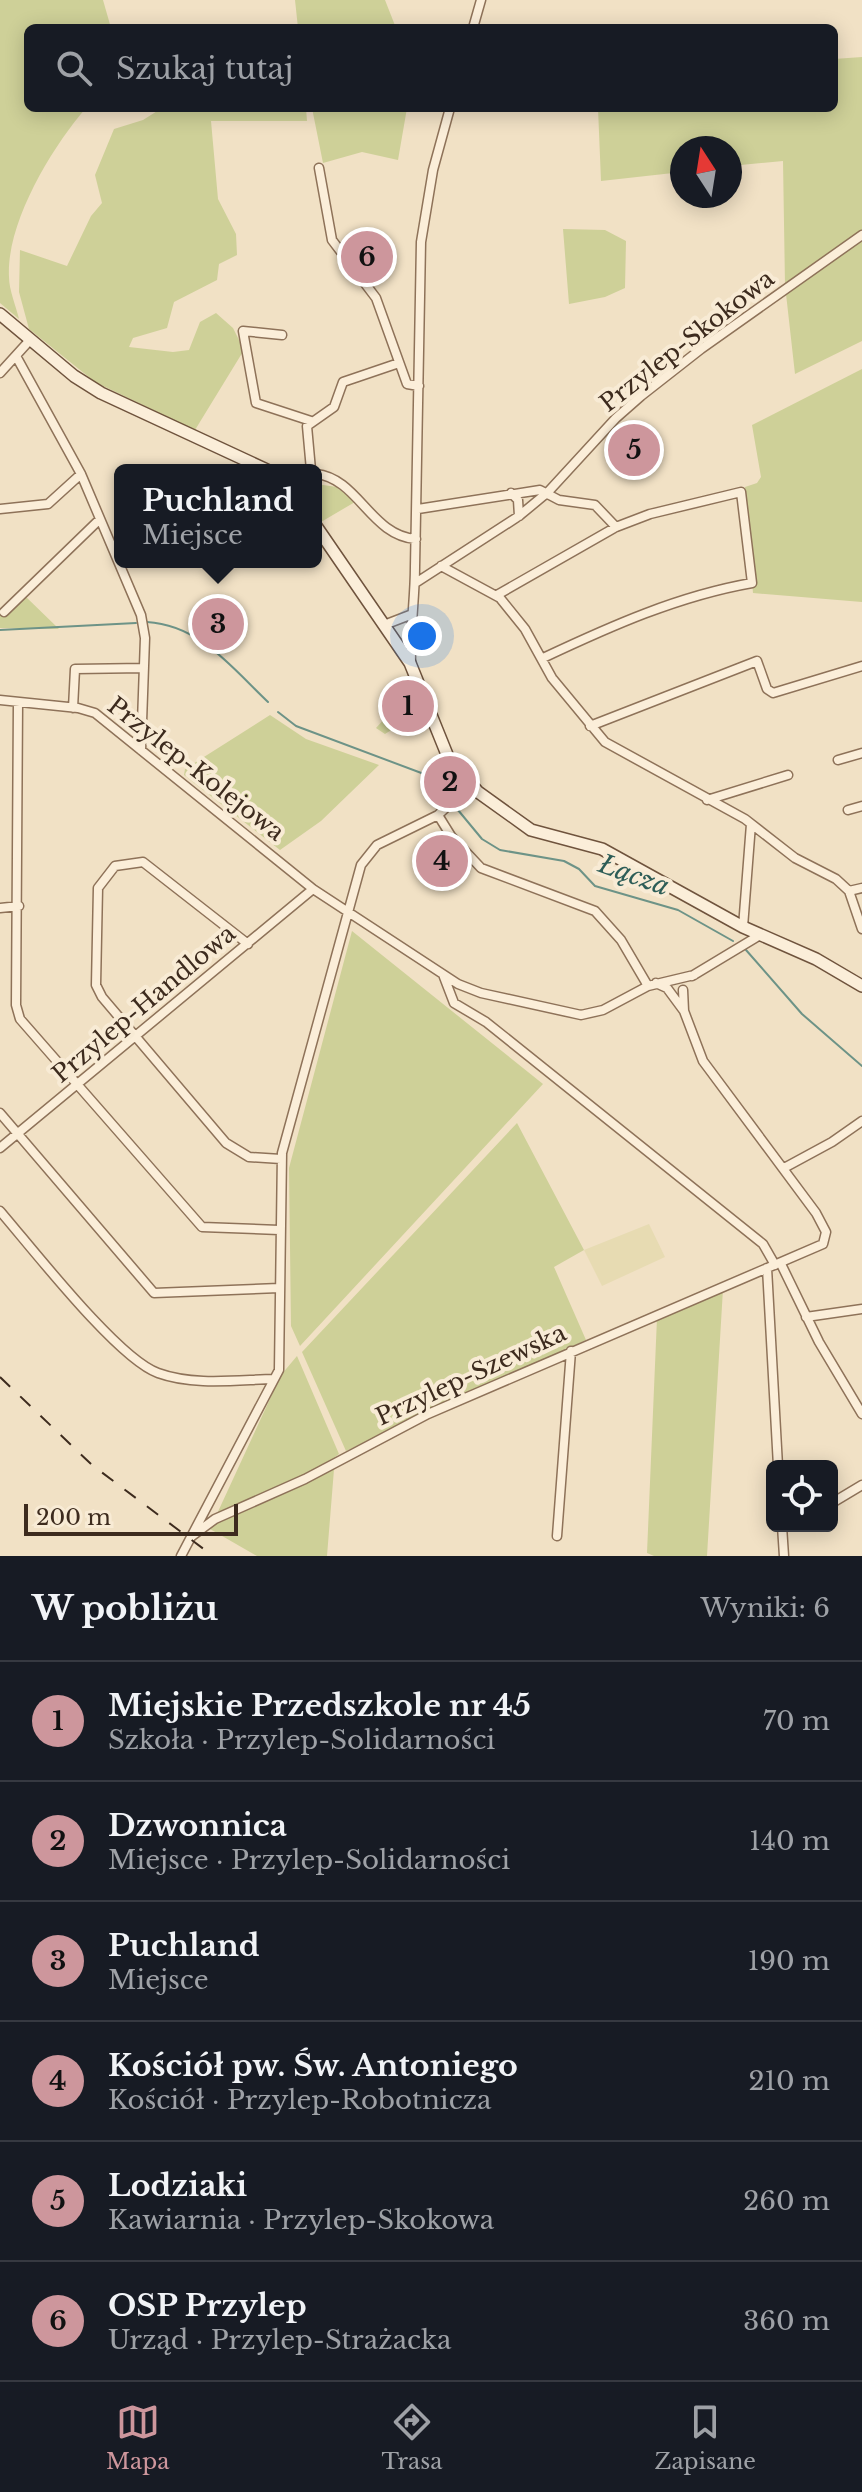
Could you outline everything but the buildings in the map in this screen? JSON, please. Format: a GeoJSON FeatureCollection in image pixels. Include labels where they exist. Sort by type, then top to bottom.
{"type":"FeatureCollection","features":[{"type":"Feature","properties":{"kind":"main road"},"geometry":{"type":"LineString","coordinates":[[0,314],[101,393],[254,464]]}},
{"type":"Feature","properties":{"kind":"main road"},"geometry":{"type":"LineString","coordinates":[[322,535],[410,663],[448,757],[470,785],[517,823],[541,834],[602,849],[743,927],[860,979]]}},
{"type":"Feature","properties":{"kind":"street"},"geometry":{"type":"LineString","coordinates":[[474,24],[481,0]]}},
{"type":"Feature","properties":{"kind":"street"},"geometry":{"type":"LineString","coordinates":[[410,663],[410,615],[417,582],[421,242],[433,170],[449,112]]}},
{"type":"Feature","properties":{"kind":"street"},"geometry":{"type":"LineString","coordinates":[[319,168],[332,240],[376,298],[407,384],[419,386]]}},
{"type":"Feature","properties":{"kind":"street","name":"Przylep-Skokowa"},"geometry":{"type":"LineString","coordinates":[[417,582],[519,516],[548,492],[616,418],[641,396],[701,349],[862,235]]}},
{"type":"Feature","properties":{"kind":"street"},"geometry":{"type":"LineString","coordinates":[[282,335],[243,331],[256,403],[311,421]]}},
{"type":"Feature","properties":{"kind":"street"},"geometry":{"type":"LineString","coordinates":[[0,373],[30,340]]}},
{"type":"Feature","properties":{"kind":"street"},"geometry":{"type":"LineString","coordinates":[[16,356],[81,474],[114,552]]}},
{"type":"Feature","properties":{"kind":"street"},"geometry":{"type":"LineString","coordinates":[[310,464],[306,431],[311,421],[334,407],[344,381],[399,363]]}},
{"type":"Feature","properties":{"kind":"street"},"geometry":{"type":"LineString","coordinates":[[0,509],[48,504],[81,474]]}},
{"type":"Feature","properties":{"kind":"street"},"geometry":{"type":"LineString","coordinates":[[322,475],[347,490],[392,534],[416,539]]}},
{"type":"Feature","properties":{"kind":"street"},"geometry":{"type":"LineString","coordinates":[[418,509],[511,493],[548,492],[559,500],[595,505],[616,527]]}},
{"type":"Feature","properties":{"kind":"street"},"geometry":{"type":"LineString","coordinates":[[497,595],[616,527],[650,514],[741,492],[752,583],[701,592],[613,626],[543,658]]}},
{"type":"Feature","properties":{"kind":"street"},"geometry":{"type":"LineString","coordinates":[[511,493],[518,500],[519,516]]}},
{"type":"Feature","properties":{"kind":"street"},"geometry":{"type":"LineString","coordinates":[[4,612],[100,519]]}},
{"type":"Feature","properties":{"kind":"street"},"geometry":{"type":"LineString","coordinates":[[415,567],[436,568],[497,595],[543,658],[552,678],[590,726],[611,746],[751,824],[795,858],[836,879],[849,891],[862,929]]}},
{"type":"Feature","properties":{"kind":"street"},"geometry":{"type":"LineString","coordinates":[[121,568],[141,615],[144,668],[141,750]]}},
{"type":"Feature","properties":{"kind":"street"},"geometry":{"type":"LineString","coordinates":[[384,625],[410,615]]}},
{"type":"Feature","properties":{"kind":"street"},"geometry":{"type":"LineString","coordinates":[[590,726],[757,661],[767,689],[773,693],[862,666]]}},
{"type":"Feature","properties":{"kind":"street"},"geometry":{"type":"LineString","coordinates":[[73,708],[75,669],[144,668]]}},
{"type":"Feature","properties":{"kind":"street","name":"Przylep-Kolejowa"},"geometry":{"type":"LineString","coordinates":[[0,700],[95,713],[348,915]]}},
{"type":"Feature","properties":{"kind":"street"},"geometry":{"type":"LineString","coordinates":[[18,703],[16,1005],[20,1019],[202,1227],[279,1230]]}},
{"type":"Feature","properties":{"kind":"street"},"geometry":{"type":"LineString","coordinates":[[838,760],[862,753]]}},
{"type":"Feature","properties":{"kind":"street"},"geometry":{"type":"LineString","coordinates":[[707,800],[788,775]]}},
{"type":"Feature","properties":{"kind":"street"},"geometry":{"type":"LineString","coordinates":[[181,1556],[279,1370],[281,1159],[354,886],[368,853],[438,815],[470,785]]}},
{"type":"Feature","properties":{"kind":"street"},"geometry":{"type":"LineString","coordinates":[[848,810],[862,806]]}},
{"type":"Feature","properties":{"kind":"street"},"geometry":{"type":"LineString","coordinates":[[438,815],[451,836],[481,868],[595,911],[621,940],[652,984]]}},
{"type":"Feature","properties":{"kind":"street"},"geometry":{"type":"LineString","coordinates":[[743,927],[751,824]]}},
{"type":"Feature","properties":{"kind":"street"},"geometry":{"type":"LineString","coordinates":[[248,944],[143,862],[115,866],[98,888],[96,985],[226,1143],[249,1157],[281,1159]]}},
{"type":"Feature","properties":{"kind":"street"},"geometry":{"type":"LineString","coordinates":[[849,891],[862,888]]}},
{"type":"Feature","properties":{"kind":"street","name":"Przylep-Handlowa"},"geometry":{"type":"LineString","coordinates":[[0,1148],[313,889]]}},
{"type":"Feature","properties":{"kind":"street"},"geometry":{"type":"LineString","coordinates":[[0,908],[19,906]]}},
{"type":"Feature","properties":{"kind":"street"},"geometry":{"type":"LineString","coordinates":[[348,915],[443,976],[481,993],[564,1012],[589,1014],[652,984],[675,986],[760,935]]}},
{"type":"Feature","properties":{"kind":"street"},"geometry":{"type":"LineString","coordinates":[[443,976],[454,1003],[486,1022],[763,1244],[862,1414]]}},
{"type":"Feature","properties":{"kind":"street"},"geometry":{"type":"LineString","coordinates":[[675,986],[703,1061],[784,1168],[834,1141],[862,1121]]}},
{"type":"Feature","properties":{"kind":"street"},"geometry":{"type":"LineString","coordinates":[[0,1113],[154,1293],[279,1288]]}},
{"type":"Feature","properties":{"kind":"street","name":"Przylep-Szewska"},"geometry":{"type":"LineString","coordinates":[[192,1536],[215,1519],[305,1479],[428,1414],[814,1250],[826,1239],[824,1227],[784,1168]]}},
{"type":"Feature","properties":{"kind":"street"},"geometry":{"type":"LineString","coordinates":[[0,1211],[91,1316],[144,1368],[201,1381],[274,1379]]}},
{"type":"Feature","properties":{"kind":"street"},"geometry":{"type":"LineString","coordinates":[[774,1266],[778,1460]]}},
{"type":"Feature","properties":{"kind":"street"},"geometry":{"type":"LineString","coordinates":[[806,1317],[862,1309]]}},
{"type":"Feature","properties":{"kind":"street"},"geometry":{"type":"LineString","coordinates":[[557,1536],[571,1351]]}},
{"type":"Feature","properties":{"kind":"street"},"geometry":{"type":"LineString","coordinates":[[838,1499],[862,1485]]}},
{"type":"Feature","properties":{"kind":"street"},"geometry":{"type":"LineString","coordinates":[[783,1532],[784,1556]]}},
{"type":"Feature","properties":{"kind":"shaded area"},"geometry":{"type":"Polygon","coordinates":[[[649,1224],[665,1257],[602,1286],[584,1250],[649,1224]]]}},
{"type":"Feature","properties":{"kind":"green space"},"geometry":{"type":"Polygon","coordinates":[[[0,0],[103,0],[110,24],[24,24],[24,112],[83,112],[46,164],[15,233],[9,277],[19,319],[0,303],[0,0]]]}},
{"type":"Feature","properties":{"kind":"green space"},"geometry":{"type":"Polygon","coordinates":[[[295,0],[385,0],[394,24],[298,24],[295,0]]]}},
{"type":"Feature","properties":{"kind":"green space"},"geometry":{"type":"Polygon","coordinates":[[[862,57],[862,341],[795,374],[785,285],[783,161],[742,165],[742,136],[670,136],[670,173],[601,181],[598,112],[838,112],[838,59],[862,57]]]}},
{"type":"Feature","properties":{"kind":"green space"},"geometry":{"type":"Polygon","coordinates":[[[156,112],[306,112],[307,121],[211,121],[218,199],[236,234],[237,255],[219,264],[217,280],[174,302],[167,328],[133,338],[129,347],[173,352],[189,350],[200,322],[216,313],[233,328],[244,350],[195,430],[95,382],[29,329],[19,292],[20,250],[67,266],[91,216],[102,203],[95,175],[114,129],[143,120],[156,112]]]}},
{"type":"Feature","properties":{"kind":"green space"},"geometry":{"type":"Polygon","coordinates":[[[313,112],[406,112],[398,160],[362,152],[323,163],[313,112]]]}},
{"type":"Feature","properties":{"kind":"green space"},"geometry":{"type":"Polygon","coordinates":[[[563,229],[605,230],[626,241],[625,288],[605,297],[569,304],[563,229]]]}},
{"type":"Feature","properties":{"kind":"green space"},"geometry":{"type":"Polygon","coordinates":[[[862,369],[862,602],[753,593],[745,487],[757,483],[761,477],[752,425],[862,369]]]}},
{"type":"Feature","properties":{"kind":"green space"},"geometry":{"type":"Polygon","coordinates":[[[322,485],[337,487],[355,502],[322,521],[322,485]]]}},
{"type":"Feature","properties":{"kind":"green space"},"geometry":{"type":"Polygon","coordinates":[[[24,595],[59,629],[0,628],[0,614],[24,595]]]}},
{"type":"Feature","properties":{"kind":"green space"},"geometry":{"type":"Polygon","coordinates":[[[414,695],[420,712],[385,734],[376,728],[405,696],[414,695]]]}},
{"type":"Feature","properties":{"kind":"green space"},"geometry":{"type":"Polygon","coordinates":[[[270,715],[306,739],[379,765],[321,821],[280,850],[184,775],[185,769],[270,715]]]}},
{"type":"Feature","properties":{"kind":"green space"},"geometry":{"type":"Polygon","coordinates":[[[352,931],[543,1084],[300,1346],[291,1326],[289,1168],[352,931]]]}},
{"type":"Feature","properties":{"kind":"green space"},"geometry":{"type":"Polygon","coordinates":[[[517,1123],[584,1250],[554,1267],[586,1340],[346,1451],[302,1352],[517,1123]]]}},
{"type":"Feature","properties":{"kind":"green space"},"geometry":{"type":"Polygon","coordinates":[[[723,1289],[707,1556],[654,1556],[647,1553],[657,1318],[723,1289]]]}},
{"type":"Feature","properties":{"kind":"green space"},"geometry":{"type":"Polygon","coordinates":[[[297,1356],[339,1454],[335,1457],[327,1556],[257,1556],[210,1529],[281,1375],[297,1356]]]}},
{"type":"Feature","properties":{"kind":"waterway","name":"Łącza"},"geometry":{"type":"LineString","coordinates":[[147,622],[166,625],[199,640],[214,650],[268,702]]}},
{"type":"Feature","properties":{"kind":"waterway","name":"Łącza"},"geometry":{"type":"LineString","coordinates":[[0,630],[136,623]]}},
{"type":"Feature","properties":{"kind":"waterway","name":"Łącza"},"geometry":{"type":"LineString","coordinates":[[278,712],[296,726],[424,774],[449,799]]}},
{"type":"Feature","properties":{"kind":"waterway","name":"Łącza"},"geometry":{"type":"LineString","coordinates":[[453,804],[482,839],[500,850],[564,861],[579,869],[595,886],[678,910],[733,941]]}},
{"type":"Feature","properties":{"kind":"waterway","name":"Łącza"},"geometry":{"type":"LineString","coordinates":[[746,950],[802,1014],[862,1066]]}},
{"type":"Feature","properties":{"kind":"railway"},"geometry":{"type":"LineString","coordinates":[[0,1377],[92,1465],[213,1556]]}},
{"type":"Feature","properties":{"kind":"place","name":"OSP Przylep"},"geometry":{"type":"Point","coordinates":[367,257]}},
{"type":"Feature","properties":{"kind":"place","name":"Lodziaki"},"geometry":{"type":"Point","coordinates":[634,450]}},
{"type":"Feature","properties":{"kind":"place","name":"Puchland"},"geometry":{"type":"Point","coordinates":[218,624]}},
{"type":"Feature","properties":{"kind":"place","name":"Miejskie Przedszkole nr 45"},"geometry":{"type":"Point","coordinates":[408,706]}},
{"type":"Feature","properties":{"kind":"place","name":"Dzwonnica"},"geometry":{"type":"Point","coordinates":[450,782]}},
{"type":"Feature","properties":{"kind":"place","name":"Kościół pw. Św. Antoniego"},"geometry":{"type":"Point","coordinates":[442,861]}}]}
